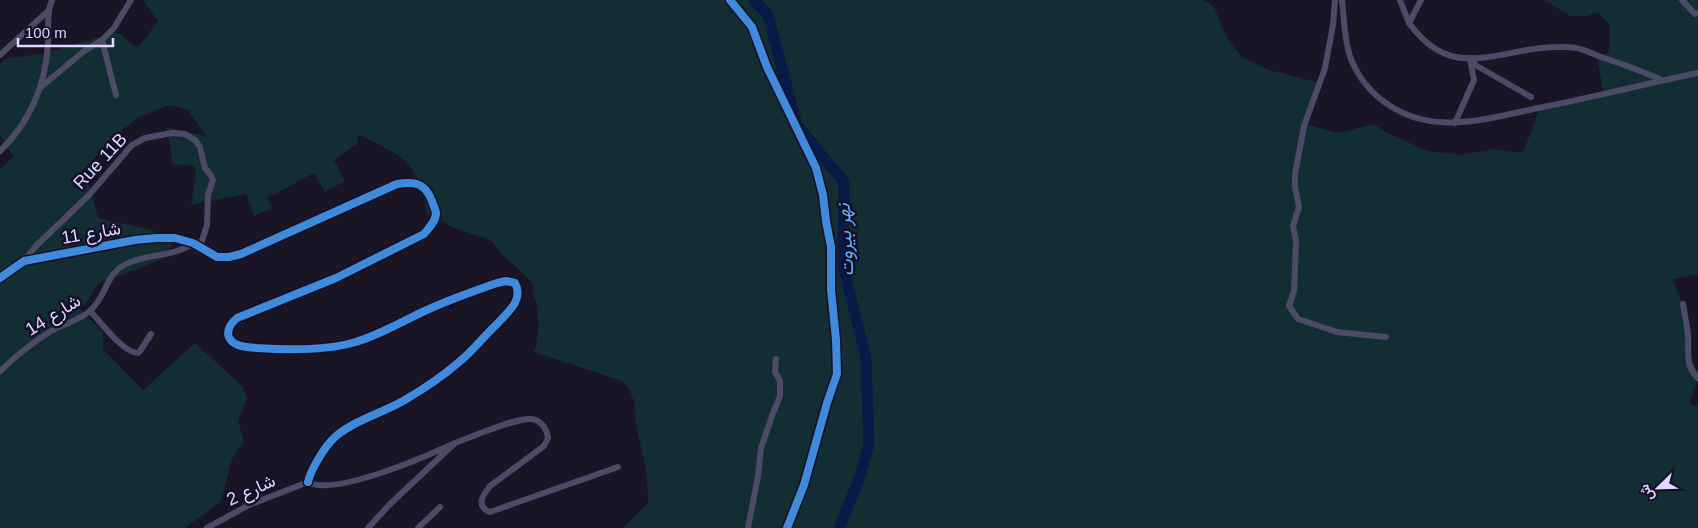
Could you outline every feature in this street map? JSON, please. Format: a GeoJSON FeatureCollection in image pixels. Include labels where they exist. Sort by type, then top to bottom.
{"type":"FeatureCollection","features":[{"type":"Feature","properties":{"kind":"street"},"geometry":{"type":"LineString","coordinates":[[0,151],[26,121],[40,88],[45,70],[48,11],[52,0]]}},
{"type":"Feature","properties":{"kind":"street"},"geometry":{"type":"LineString","coordinates":[[40,88],[83,52],[102,40],[114,28],[131,0]]}},
{"type":"Feature","properties":{"kind":"street"},"geometry":{"type":"LineString","coordinates":[[730,0],[752,28],[767,67],[816,168],[823,195],[831,247],[831,289],[837,374],[804,484],[787,528]]}},
{"type":"Feature","properties":{"kind":"street"},"geometry":{"type":"LineString","coordinates":[[1335,0],[1333,25],[1325,68],[1304,126],[1295,174],[1295,187],[1299,207],[1293,226],[1296,241],[1294,291],[1289,306],[1298,319],[1337,332],[1386,337]]}},
{"type":"Feature","properties":{"kind":"street"},"geometry":{"type":"LineString","coordinates":[[1342,0],[1348,50],[1357,72],[1371,91],[1389,106],[1410,117],[1432,122],[1456,122],[1521,112],[1698,73]]}},
{"type":"Feature","properties":{"kind":"street"},"geometry":{"type":"LineString","coordinates":[[1400,0],[1409,23],[1421,39],[1433,49],[1450,57],[1469,58],[1556,46],[1576,48],[1636,68],[1662,80]]}},
{"type":"Feature","properties":{"kind":"street"},"geometry":{"type":"LineString","coordinates":[[1409,23],[1421,0]]}},
{"type":"Feature","properties":{"kind":"street"},"geometry":{"type":"LineString","coordinates":[[1682,0],[1695,14],[1698,13]]}},
{"type":"Feature","properties":{"kind":"street"},"geometry":{"type":"LineString","coordinates":[[0,55],[48,11]]}},
{"type":"Feature","properties":{"kind":"street"},"geometry":{"type":"LineString","coordinates":[[102,40],[116,95]]}},
{"type":"Feature","properties":{"kind":"street"},"geometry":{"type":"LineString","coordinates":[[1456,122],[1474,80],[1469,58]]}},
{"type":"Feature","properties":{"kind":"street"},"geometry":{"type":"LineString","coordinates":[[1469,58],[1477,66],[1531,97]]}},
{"type":"Feature","properties":{"kind":"street","name":"Rue 11B"},"geometry":{"type":"LineString","coordinates":[[24,261],[35,247],[89,195],[132,145],[145,138],[172,133],[185,134],[196,140],[205,168],[213,180],[208,195],[207,225],[200,247]]}},
{"type":"Feature","properties":{"kind":"street","name":"شارع 11"},"geometry":{"type":"LineString","coordinates":[[0,278],[24,261],[135,240],[175,238],[200,247],[216,257],[229,257],[241,254],[397,184],[414,182],[422,186],[430,196],[436,213],[433,223],[424,234],[336,278],[237,318],[229,328],[228,337],[236,344],[245,347],[283,350],[350,344],[370,337],[455,298],[497,282],[515,283],[518,289],[518,297],[508,312],[460,361],[403,401],[336,436],[310,474],[308,482]]}},
{"type":"Feature","properties":{"kind":"street","name":"شارع 14"},"geometry":{"type":"LineString","coordinates":[[0,371],[36,341],[90,311],[98,302],[108,281],[118,269],[127,263],[182,251],[193,244]]}},
{"type":"Feature","properties":{"kind":"street"},"geometry":{"type":"LineString","coordinates":[[1683,304],[1688,338],[1688,362],[1698,378]]}},
{"type":"Feature","properties":{"kind":"street"},"geometry":{"type":"LineString","coordinates":[[90,311],[118,341],[135,353],[140,351],[151,334]]}},
{"type":"Feature","properties":{"kind":"street"},"geometry":{"type":"LineString","coordinates":[[748,528],[762,448],[780,396],[780,381],[776,372],[776,359]]}},
{"type":"Feature","properties":{"kind":"street"},"geometry":{"type":"LineString","coordinates":[[308,482],[314,485],[334,485],[360,479],[504,425],[525,420],[536,421],[546,430],[548,438],[544,446],[490,486],[482,497],[484,509],[490,512],[618,467]]}},
{"type":"Feature","properties":{"kind":"street"},"geometry":{"type":"LineString","coordinates":[[368,528],[389,505],[455,443]]}},
{"type":"Feature","properties":{"kind":"street","name":"شارع 2"},"geometry":{"type":"LineString","coordinates":[[207,528],[250,504],[308,482]]}},
{"type":"Feature","properties":{"kind":"street"},"geometry":{"type":"LineString","coordinates":[[418,528],[440,507]]}},
{"type":"Feature","properties":{"kind":"green space"},"geometry":{"type":"Polygon","coordinates":[[[143,0],[1204,0],[1214,7],[1228,40],[1243,58],[1269,70],[1316,82],[1305,124],[1338,133],[1374,124],[1387,133],[1428,151],[1460,155],[1494,149],[1523,153],[1540,108],[1604,95],[1597,58],[1609,52],[1610,26],[1599,13],[1586,16],[1570,16],[1545,0],[1698,0],[1698,274],[1673,279],[1691,328],[1691,359],[1698,372],[1698,380],[1689,403],[1698,407],[1698,528],[623,528],[648,503],[647,476],[635,419],[635,404],[630,391],[622,381],[534,352],[537,341],[538,313],[533,283],[501,253],[491,240],[454,228],[427,213],[418,180],[407,163],[392,152],[360,135],[357,137],[358,143],[334,160],[345,181],[325,192],[314,173],[271,196],[267,195],[272,208],[254,216],[246,194],[191,205],[196,175],[194,166],[172,164],[166,127],[206,136],[187,109],[169,105],[139,117],[114,136],[73,183],[76,188],[89,184],[98,218],[148,229],[169,237],[173,244],[160,260],[98,284],[85,305],[79,308],[103,333],[103,349],[143,390],[195,343],[243,387],[247,398],[238,421],[244,441],[232,459],[221,501],[185,528],[0,528],[0,170],[13,157],[0,135],[0,65],[5,59],[45,53],[117,32],[138,48],[158,21],[143,0]]]}},
{"type":"Feature","properties":{"kind":"waterway","name":"نهر بيروت"},"geometry":{"type":"LineString","coordinates":[[754,0],[768,15],[797,125],[844,182],[843,266],[866,358],[869,445],[858,482],[839,528]]}},
{"type":"Feature","properties":{"kind":"cycle path"},"geometry":{"type":"LineString","coordinates":[[730,0],[752,27],[767,67],[816,168],[823,195],[831,247],[831,289],[837,374],[804,485],[787,528]]}},
{"type":"Feature","properties":{"kind":"cycle path"},"geometry":{"type":"LineString","coordinates":[[0,278],[24,261],[135,240],[156,238],[175,238],[193,243],[217,257],[229,257],[241,254],[397,184],[414,183],[423,187],[429,195],[436,213],[434,222],[424,234],[336,278],[237,318],[230,327],[229,338],[235,344],[244,347],[317,349],[341,346],[372,336],[437,305],[463,295],[497,283],[506,281],[515,283],[518,295],[514,305],[469,353],[432,383],[395,405],[342,431],[327,446],[312,471],[308,482]]}}]}
